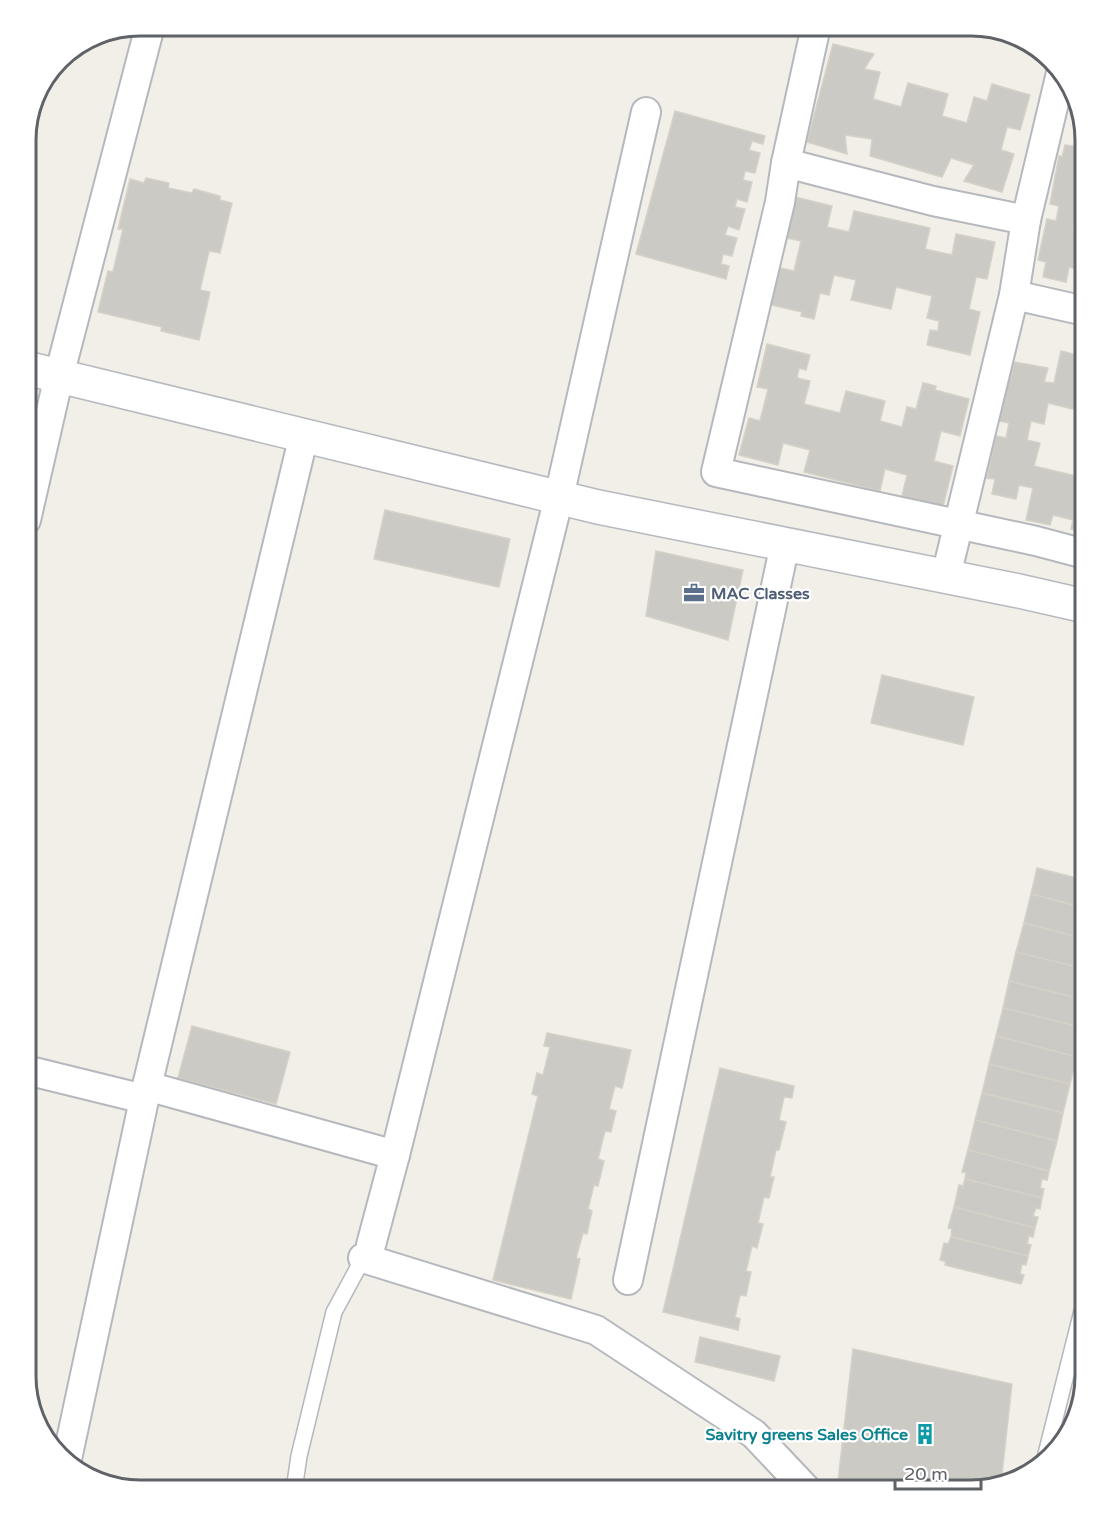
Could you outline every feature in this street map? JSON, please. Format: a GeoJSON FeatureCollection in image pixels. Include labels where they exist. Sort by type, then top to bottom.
{"type":"FeatureCollection","features":[{"type":"Feature","properties":{"kind":"street"},"geometry":{"type":"LineString","coordinates":[[36,476],[59,376],[147,36]]}},
{"type":"Feature","properties":{"kind":"street"},"geometry":{"type":"LineString","coordinates":[[814,36],[786,163],[780,202],[716,472],[1075,551]]}},
{"type":"Feature","properties":{"kind":"street"},"geometry":{"type":"LineString","coordinates":[[946,576],[1014,295],[1026,220],[1058,84]]}},
{"type":"Feature","properties":{"kind":"street"},"geometry":{"type":"LineString","coordinates":[[646,112],[559,497],[394,1155],[367,1251],[596,1330],[754,1434],[798,1480]]}},
{"type":"Feature","properties":{"kind":"street"},"geometry":{"type":"LineString","coordinates":[[786,163],[933,201],[1026,220]]}},
{"type":"Feature","properties":{"kind":"street"},"geometry":{"type":"LineString","coordinates":[[1014,295],[1075,309]]}},
{"type":"Feature","properties":{"kind":"street"},"geometry":{"type":"LineString","coordinates":[[36,370],[598,507],[1075,604]]}},
{"type":"Feature","properties":{"kind":"street"},"geometry":{"type":"LineString","coordinates":[[68,1452],[146,1092],[304,435]]}},
{"type":"Feature","properties":{"kind":"street"},"geometry":{"type":"LineString","coordinates":[[628,1280],[785,544]]}},
{"type":"Feature","properties":{"kind":"street"},"geometry":{"type":"LineString","coordinates":[[36,1072],[146,1092],[394,1155]]}},
{"type":"Feature","properties":{"kind":"lane"},"geometry":{"type":"LineString","coordinates":[[295,1480],[299,1456],[334,1312],[367,1251]]}},
{"type":"Feature","properties":{"kind":"lane"},"geometry":{"type":"LineString","coordinates":[[1048,1446],[1075,1342]]}},
{"type":"Feature","properties":{"kind":"building"},"geometry":{"type":"Polygon","coordinates":[[[833,44],[874,54],[864,69],[880,72],[873,99],[901,107],[908,83],[948,94],[942,116],[967,123],[974,97],[987,101],[992,84],[1030,95],[1020,130],[1007,127],[1001,150],[1014,154],[1002,192],[964,181],[974,165],[951,158],[942,177],[870,156],[872,139],[845,135],[847,154],[807,142],[833,44]]]}},
{"type":"Feature","properties":{"kind":"building"},"geometry":{"type":"Polygon","coordinates":[[[675,111],[765,136],[763,144],[752,141],[749,150],[760,153],[755,173],[745,171],[743,180],[752,182],[747,202],[737,199],[735,207],[745,209],[739,230],[728,226],[725,235],[737,238],[732,256],[723,254],[721,264],[729,266],[726,279],[636,254],[675,111]]]}},
{"type":"Feature","properties":{"kind":"building"},"geometry":{"type":"Polygon","coordinates":[[[1065,145],[1075,146],[1075,223],[1073,231],[1075,232],[1075,269],[1069,267],[1066,282],[1043,277],[1046,262],[1038,260],[1047,219],[1056,221],[1059,206],[1050,204],[1059,156],[1062,157],[1065,145]]]}},
{"type":"Feature","properties":{"kind":"building"},"geometry":{"type":"Polygon","coordinates":[[[146,178],[169,183],[168,188],[192,193],[194,189],[220,196],[220,200],[232,203],[220,253],[209,251],[200,290],[210,292],[199,340],[161,331],[162,327],[98,312],[108,271],[113,272],[123,229],[118,229],[130,179],[144,183],[146,178]]]}},
{"type":"Feature","properties":{"kind":"building"},"geometry":{"type":"Polygon","coordinates":[[[791,196],[832,206],[827,227],[849,232],[854,211],[930,228],[925,249],[952,255],[956,234],[995,242],[987,279],[976,277],[969,309],[980,312],[970,355],[927,345],[930,330],[938,331],[939,321],[927,318],[932,296],[896,287],[891,309],[851,300],[856,280],[834,275],[829,295],[820,293],[814,319],[801,316],[802,312],[767,304],[775,267],[794,271],[801,241],[782,237],[791,196]]]}},
{"type":"Feature","properties":{"kind":"building"},"geometry":{"type":"Polygon","coordinates":[[[767,344],[810,355],[806,370],[799,368],[797,378],[810,381],[804,404],[840,413],[846,391],[885,401],[880,421],[902,427],[907,407],[916,409],[923,383],[936,386],[935,390],[969,399],[960,436],[941,431],[934,461],[953,466],[943,506],[902,496],[907,475],[885,469],[880,491],[804,472],[810,450],[783,443],[778,465],[739,455],[749,418],[760,421],[768,389],[757,387],[767,344]]]}},
{"type":"Feature","properties":{"kind":"building"},"geometry":{"type":"Polygon","coordinates":[[[1061,351],[1075,354],[1075,410],[1048,403],[1044,424],[1031,421],[1027,440],[1040,443],[1034,466],[1075,476],[1075,530],[1071,529],[1073,520],[1053,515],[1050,525],[1026,520],[1033,488],[1019,485],[1016,499],[992,494],[995,479],[987,478],[996,436],[1006,438],[1009,423],[999,421],[1009,374],[1012,374],[1014,362],[1048,368],[1044,382],[1054,383],[1061,351]]]}},
{"type":"Feature","properties":{"kind":"building"},"geometry":{"type":"Polygon","coordinates":[[[385,510],[510,539],[499,587],[374,559],[385,510]]]}},
{"type":"Feature","properties":{"kind":"building","name":"MAC Classes"},"geometry":{"type":"Polygon","coordinates":[[[656,551],[743,570],[728,640],[646,616],[656,551]]]}},
{"type":"Feature","properties":{"kind":"building"},"geometry":{"type":"Polygon","coordinates":[[[882,675],[974,697],[963,745],[871,723],[882,675]]]}},
{"type":"Feature","properties":{"kind":"building"},"geometry":{"type":"Polygon","coordinates":[[[1037,868],[1075,878],[1075,905],[1031,894],[1037,868]]]}},
{"type":"Feature","properties":{"kind":"building"},"geometry":{"type":"Polygon","coordinates":[[[1031,894],[1075,905],[1075,936],[1024,923],[1031,894]]]}},
{"type":"Feature","properties":{"kind":"building"},"geometry":{"type":"Polygon","coordinates":[[[1024,923],[1075,936],[1075,967],[1016,952],[1024,923]]]}},
{"type":"Feature","properties":{"kind":"building"},"geometry":{"type":"Polygon","coordinates":[[[1016,952],[1075,967],[1075,998],[1009,981],[1016,952]]]}},
{"type":"Feature","properties":{"kind":"building"},"geometry":{"type":"Polygon","coordinates":[[[1009,981],[1075,998],[1075,1026],[1003,1008],[1009,981]]]}},
{"type":"Feature","properties":{"kind":"building"},"geometry":{"type":"Polygon","coordinates":[[[1003,1008],[1075,1026],[1075,1056],[996,1036],[1003,1008]]]}},
{"type":"Feature","properties":{"kind":"building"},"geometry":{"type":"Polygon","coordinates":[[[192,1026],[290,1052],[276,1104],[178,1078],[192,1026]]]}},
{"type":"Feature","properties":{"kind":"building"},"geometry":{"type":"Polygon","coordinates":[[[547,1033],[631,1050],[622,1088],[615,1086],[609,1109],[616,1111],[611,1132],[605,1131],[598,1159],[604,1161],[598,1186],[594,1185],[588,1209],[592,1211],[587,1234],[583,1233],[576,1258],[580,1259],[571,1299],[493,1280],[538,1096],[532,1094],[537,1073],[543,1075],[550,1047],[544,1046],[547,1033]]]}},
{"type":"Feature","properties":{"kind":"building"},"geometry":{"type":"Polygon","coordinates":[[[996,1036],[1075,1056],[1070,1084],[989,1064],[996,1036]]]}},
{"type":"Feature","properties":{"kind":"building"},"geometry":{"type":"Polygon","coordinates":[[[989,1064],[1070,1084],[1063,1113],[982,1093],[989,1064]]]}},
{"type":"Feature","properties":{"kind":"building"},"geometry":{"type":"Polygon","coordinates":[[[720,1068],[794,1086],[792,1098],[784,1097],[779,1120],[786,1122],[779,1150],[776,1150],[770,1177],[774,1177],[769,1198],[764,1197],[758,1223],[763,1224],[757,1248],[752,1246],[746,1271],[751,1272],[746,1296],[740,1295],[735,1317],[740,1319],[738,1330],[663,1312],[720,1068]]]}},
{"type":"Feature","properties":{"kind":"building"},"geometry":{"type":"Polygon","coordinates":[[[982,1093],[1063,1113],[1057,1141],[975,1120],[982,1093]]]}},
{"type":"Feature","properties":{"kind":"building"},"geometry":{"type":"Polygon","coordinates":[[[975,1120],[1057,1141],[1049,1171],[968,1150],[975,1120]]]}},
{"type":"Feature","properties":{"kind":"building"},"geometry":{"type":"Polygon","coordinates":[[[968,1150],[1049,1171],[1047,1180],[1042,1179],[1040,1188],[1044,1189],[1042,1198],[965,1179],[966,1173],[962,1172],[968,1150]]]}},
{"type":"Feature","properties":{"kind":"building"},"geometry":{"type":"Polygon","coordinates":[[[965,1179],[1042,1198],[1040,1209],[1036,1208],[1033,1216],[1038,1217],[1035,1228],[954,1207],[959,1185],[963,1186],[965,1179]]]}},
{"type":"Feature","properties":{"kind":"building"},"geometry":{"type":"Polygon","coordinates":[[[954,1207],[1035,1228],[1033,1237],[1029,1236],[1027,1244],[1031,1245],[1028,1256],[951,1237],[952,1229],[948,1228],[954,1207]]]}},
{"type":"Feature","properties":{"kind":"building"},"geometry":{"type":"Polygon","coordinates":[[[951,1237],[1028,1256],[1026,1265],[1022,1264],[1020,1274],[1024,1275],[1021,1284],[945,1265],[946,1262],[940,1260],[944,1243],[948,1244],[951,1237]]]}},
{"type":"Feature","properties":{"kind":"building"},"geometry":{"type":"Polygon","coordinates":[[[700,1337],[780,1356],[774,1381],[695,1362],[700,1337]]]}},
{"type":"Feature","properties":{"kind":"building","name":"Savitry greens Sales Office"},"geometry":{"type":"Polygon","coordinates":[[[853,1349],[1012,1384],[1002,1475],[971,1480],[838,1480],[853,1349]]]}},
{"type":"Feature","properties":{"kind":"place","name":"MAC Classes"},"geometry":{"type":"Point","coordinates":[694,593]}},
{"type":"Feature","properties":{"kind":"place","name":"Savitry greens Sales Office"},"geometry":{"type":"Point","coordinates":[925,1434]}}]}
